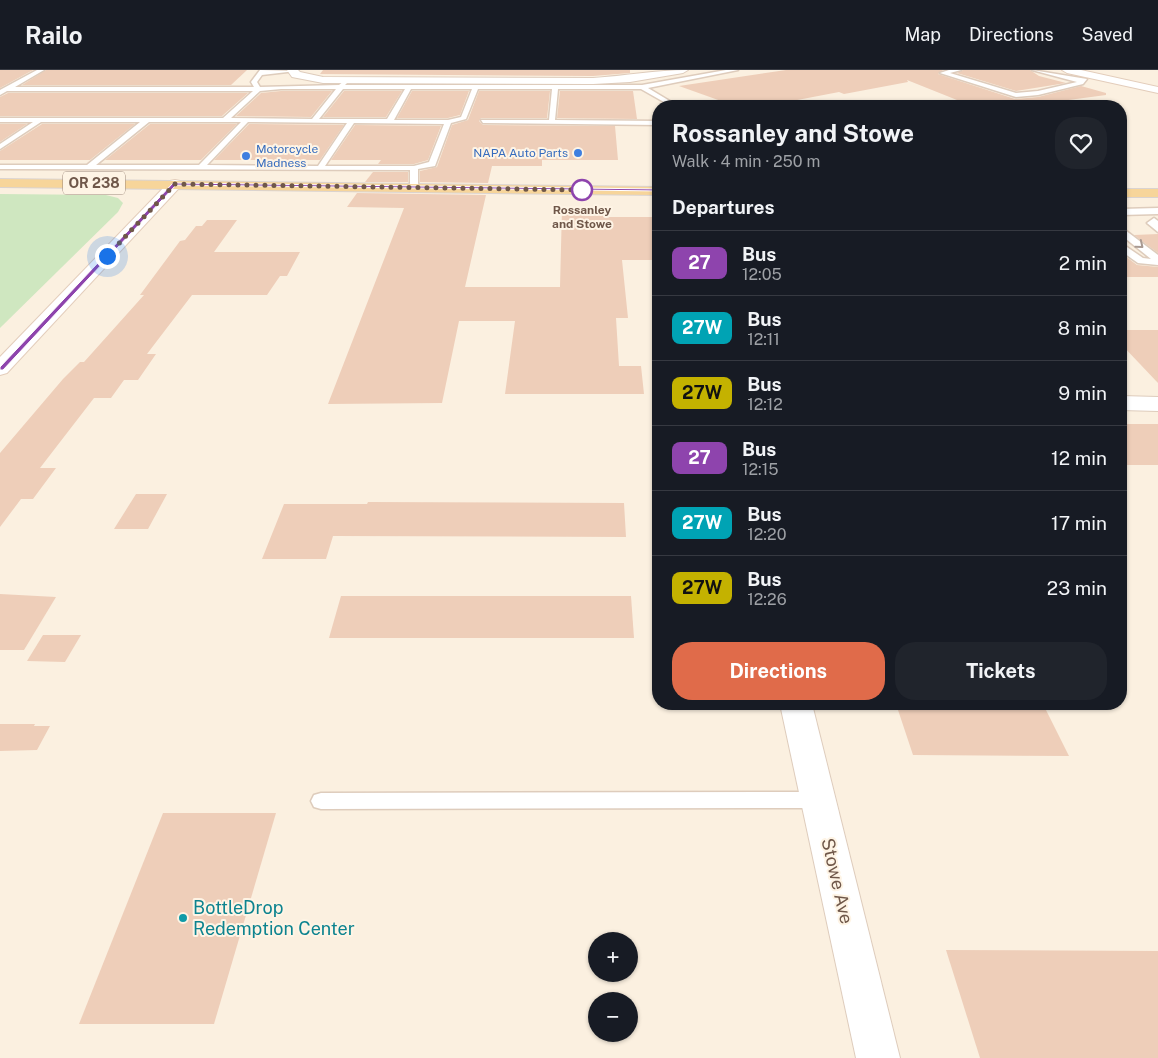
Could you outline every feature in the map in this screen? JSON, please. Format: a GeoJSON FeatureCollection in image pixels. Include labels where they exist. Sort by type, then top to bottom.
{"type":"FeatureCollection","features":[{"type":"Feature","properties":{"kind":"main road","name":"OR 238"},"geometry":{"type":"LineString","coordinates":[[0,183],[652,191]]}},
{"type":"Feature","properties":{"kind":"main road"},"geometry":{"type":"LineString","coordinates":[[1127,193],[1158,193]]}},
{"type":"Feature","properties":{"kind":"street"},"geometry":{"type":"LineString","coordinates":[[1067,70],[1158,90]]}},
{"type":"Feature","properties":{"kind":"street"},"geometry":{"type":"LineString","coordinates":[[296,73],[343,84],[578,84],[666,73],[682,75]]}},
{"type":"Feature","properties":{"kind":"street"},"geometry":{"type":"LineString","coordinates":[[0,369],[175,184]]}},
{"type":"Feature","properties":{"kind":"street"},"geometry":{"type":"LineString","coordinates":[[1127,403],[1158,404]]}},
{"type":"Feature","properties":{"kind":"street","name":"Stowe Ave"},"geometry":{"type":"LineString","coordinates":[[797,710],[878,1058]]}},
{"type":"Feature","properties":{"kind":"lane"},"geometry":{"type":"LineString","coordinates":[[3,91],[41,70]]}},
{"type":"Feature","properties":{"kind":"lane"},"geometry":{"type":"LineString","coordinates":[[3,91],[258,89],[281,86],[343,84],[409,87],[455,84],[476,87],[516,84],[555,87],[578,84],[642,87],[682,75],[732,70]]}},
{"type":"Feature","properties":{"kind":"lane"},"geometry":{"type":"LineString","coordinates":[[958,70],[943,73],[1016,95],[1081,84],[1080,80]]}},
{"type":"Feature","properties":{"kind":"lane"},"geometry":{"type":"LineString","coordinates":[[1034,70],[1080,80],[1095,76]]}},
{"type":"Feature","properties":{"kind":"lane"},"geometry":{"type":"LineString","coordinates":[[254,82],[261,72],[296,73]]}},
{"type":"Feature","properties":{"kind":"lane"},"geometry":{"type":"LineString","coordinates":[[254,82],[296,73]]}},
{"type":"Feature","properties":{"kind":"lane"},"geometry":{"type":"LineString","coordinates":[[630,79],[665,100]]}},
{"type":"Feature","properties":{"kind":"lane"},"geometry":{"type":"LineString","coordinates":[[254,82],[258,89]]}},
{"type":"Feature","properties":{"kind":"lane"},"geometry":{"type":"LineString","coordinates":[[313,122],[343,84]]}},
{"type":"Feature","properties":{"kind":"lane"},"geometry":{"type":"LineString","coordinates":[[389,122],[409,87]]}},
{"type":"Feature","properties":{"kind":"lane"},"geometry":{"type":"LineString","coordinates":[[0,120],[448,122],[464,118],[476,87]]}},
{"type":"Feature","properties":{"kind":"lane"},"geometry":{"type":"LineString","coordinates":[[552,122],[555,87]]}},
{"type":"Feature","properties":{"kind":"lane"},"geometry":{"type":"LineString","coordinates":[[225,120],[258,89]]}},
{"type":"Feature","properties":{"kind":"lane"},"geometry":{"type":"LineString","coordinates":[[0,147],[40,120]]}},
{"type":"Feature","properties":{"kind":"lane"},"geometry":{"type":"LineString","coordinates":[[89,167],[147,120]]}},
{"type":"Feature","properties":{"kind":"lane"},"geometry":{"type":"LineString","coordinates":[[483,121],[652,123]]}},
{"type":"Feature","properties":{"kind":"lane"},"geometry":{"type":"LineString","coordinates":[[201,167],[245,122]]}},
{"type":"Feature","properties":{"kind":"lane"},"geometry":{"type":"LineString","coordinates":[[320,168],[351,122]]}},
{"type":"Feature","properties":{"kind":"lane"},"geometry":{"type":"LineString","coordinates":[[0,167],[414,168],[432,164],[448,122]]}},
{"type":"Feature","properties":{"kind":"lane"},"geometry":{"type":"LineString","coordinates":[[414,168],[414,187]]}},
{"type":"Feature","properties":{"kind":"lane"},"geometry":{"type":"LineString","coordinates":[[1141,211],[1157,224]]}},
{"type":"Feature","properties":{"kind":"lane"},"geometry":{"type":"LineString","coordinates":[[1127,212],[1158,211]]}},
{"type":"Feature","properties":{"kind":"lane"},"geometry":{"type":"LineString","coordinates":[[1127,235],[1158,261]]}},
{"type":"Feature","properties":{"kind":"lane"},"geometry":{"type":"LineString","coordinates":[[1127,251],[1141,262],[1158,261]]}},
{"type":"Feature","properties":{"kind":"lane"},"geometry":{"type":"LineString","coordinates":[[321,801],[818,800]]}},
{"type":"Feature","properties":{"kind":"green space"},"geometry":{"type":"Polygon","coordinates":[[[0,194],[106,195],[118,198],[123,203],[118,212],[0,328],[0,194]]]}},
{"type":"Feature","properties":{"kind":"building"},"geometry":{"type":"Polygon","coordinates":[[[0,70],[33,70],[0,88],[0,70]]]}},
{"type":"Feature","properties":{"kind":"building"},"geometry":{"type":"Polygon","coordinates":[[[46,70],[247,70],[231,85],[22,85],[46,70]]]}},
{"type":"Feature","properties":{"kind":"building"},"geometry":{"type":"Polygon","coordinates":[[[323,70],[630,70],[630,73],[593,76],[320,74],[323,70]]]}},
{"type":"Feature","properties":{"kind":"building"},"geometry":{"type":"Polygon","coordinates":[[[786,70],[943,70],[938,74],[1015,99],[1038,97],[1081,86],[1106,93],[1106,95],[1068,100],[957,100],[907,80],[908,82],[844,94],[839,92],[797,100],[718,100],[679,86],[786,70]]]}},
{"type":"Feature","properties":{"kind":"building"},"geometry":{"type":"Polygon","coordinates":[[[963,70],[1030,70],[1039,76],[1066,83],[1016,91],[957,73],[963,70]]]}},
{"type":"Feature","properties":{"kind":"building"},"geometry":{"type":"Polygon","coordinates":[[[332,91],[311,117],[236,116],[261,93],[332,91]]]}},
{"type":"Feature","properties":{"kind":"building"},"geometry":{"type":"Polygon","coordinates":[[[344,91],[402,91],[386,117],[323,117],[344,91]]]}},
{"type":"Feature","properties":{"kind":"building"},"geometry":{"type":"Polygon","coordinates":[[[412,91],[469,91],[460,115],[448,118],[397,118],[412,91]]]}},
{"type":"Feature","properties":{"kind":"building"},"geometry":{"type":"Polygon","coordinates":[[[479,91],[550,91],[547,118],[481,118],[479,121],[483,125],[615,126],[618,160],[542,160],[542,166],[492,166],[488,183],[420,182],[420,171],[437,167],[452,125],[468,120],[479,91]]]}},
{"type":"Feature","properties":{"kind":"building"},"geometry":{"type":"Polygon","coordinates":[[[560,91],[633,91],[637,119],[557,118],[560,91]]]}},
{"type":"Feature","properties":{"kind":"building"},"geometry":{"type":"Polygon","coordinates":[[[8,93],[248,93],[222,116],[0,116],[0,97],[8,93]]]}},
{"type":"Feature","properties":{"kind":"building"},"geometry":{"type":"Polygon","coordinates":[[[0,124],[27,124],[0,142],[0,124]]]}},
{"type":"Feature","properties":{"kind":"building"},"geometry":{"type":"Polygon","coordinates":[[[42,124],[135,124],[90,160],[0,160],[0,151],[42,124]]]}},
{"type":"Feature","properties":{"kind":"building"},"geometry":{"type":"Polygon","coordinates":[[[150,124],[237,124],[201,160],[105,160],[150,124]]]}},
{"type":"Feature","properties":{"kind":"building"},"geometry":{"type":"Polygon","coordinates":[[[249,124],[344,125],[320,160],[214,160],[249,124]]]}},
{"type":"Feature","properties":{"kind":"building"},"geometry":{"type":"Polygon","coordinates":[[[355,125],[441,126],[428,160],[414,164],[378,164],[381,160],[331,160],[355,125]]]}},
{"type":"Feature","properties":{"kind":"building"},"geometry":{"type":"Polygon","coordinates":[[[373,172],[408,172],[408,182],[365,182],[373,172]]]}},
{"type":"Feature","properties":{"kind":"building"},"geometry":{"type":"Polygon","coordinates":[[[357,193],[486,195],[465,287],[560,287],[562,208],[608,208],[608,217],[652,217],[652,260],[622,260],[628,318],[616,318],[619,366],[641,366],[644,394],[505,394],[515,321],[459,321],[442,403],[328,404],[404,208],[347,207],[357,193]]]}},
{"type":"Feature","properties":{"kind":"building"},"geometry":{"type":"Polygon","coordinates":[[[207,220],[237,220],[214,252],[300,252],[287,276],[280,276],[267,295],[192,295],[147,354],[156,354],[138,380],[124,380],[111,398],[94,398],[40,468],[56,468],[33,499],[21,499],[0,527],[0,453],[63,379],[80,362],[84,362],[144,295],[140,295],[180,241],[185,240],[196,226],[202,226],[207,220]]]}},
{"type":"Feature","properties":{"kind":"building"},"geometry":{"type":"Polygon","coordinates":[[[1158,234],[1158,253],[1134,235],[1158,234]]]}},
{"type":"Feature","properties":{"kind":"building"},"geometry":{"type":"Polygon","coordinates":[[[1127,258],[1137,265],[1158,267],[1158,277],[1127,277],[1127,258]]]}},
{"type":"Feature","properties":{"kind":"building"},"geometry":{"type":"Polygon","coordinates":[[[1127,330],[1158,330],[1158,383],[1127,350],[1127,330]]]}},
{"type":"Feature","properties":{"kind":"building"},"geometry":{"type":"Polygon","coordinates":[[[1127,424],[1158,424],[1158,465],[1127,465],[1127,424]]]}},
{"type":"Feature","properties":{"kind":"building"},"geometry":{"type":"Polygon","coordinates":[[[136,494],[167,494],[148,529],[114,529],[136,494]]]}},
{"type":"Feature","properties":{"kind":"building"},"geometry":{"type":"Polygon","coordinates":[[[368,502],[624,503],[626,537],[333,536],[326,559],[262,559],[284,504],[367,504],[368,502]]]}},
{"type":"Feature","properties":{"kind":"building"},"geometry":{"type":"Polygon","coordinates":[[[0,594],[56,597],[24,650],[0,650],[0,594]]]}},
{"type":"Feature","properties":{"kind":"building"},"geometry":{"type":"Polygon","coordinates":[[[341,596],[631,596],[634,638],[329,638],[341,596]]]}},
{"type":"Feature","properties":{"kind":"building"},"geometry":{"type":"Polygon","coordinates":[[[43,635],[81,635],[65,662],[27,661],[43,635]]]}},
{"type":"Feature","properties":{"kind":"building"},"geometry":{"type":"Polygon","coordinates":[[[898,710],[1046,710],[1069,756],[913,755],[898,710]]]}},
{"type":"Feature","properties":{"kind":"building"},"geometry":{"type":"Polygon","coordinates":[[[0,724],[50,726],[37,750],[0,751],[0,724]]]}},
{"type":"Feature","properties":{"kind":"building","name":"BottleDrop Redemption Center"},"geometry":{"type":"Polygon","coordinates":[[[163,813],[276,813],[214,1024],[79,1024],[163,813]]]}},
{"type":"Feature","properties":{"kind":"building"},"geometry":{"type":"Polygon","coordinates":[[[946,950],[1158,951],[1158,1058],[980,1058],[946,950]]]}},
{"type":"Feature","properties":{"kind":"bus line","name":"27"},"geometry":{"type":"LineString","coordinates":[[0,369],[175,184],[652,191]]}},
{"type":"Feature","properties":{"kind":"place","name":"NAPA Auto Parts"},"geometry":{"type":"Point","coordinates":[578,153]}},
{"type":"Feature","properties":{"kind":"place","name":"Motorcycle Madness"},"geometry":{"type":"Point","coordinates":[246,156]}},
{"type":"Feature","properties":{"kind":"place","name":"Rossanley and Stowe"},"geometry":{"type":"Point","coordinates":[582,190]}},
{"type":"Feature","properties":{"kind":"place","name":"BottleDrop Redemption Center"},"geometry":{"type":"Point","coordinates":[183,918]}},
{"type":"Feature","properties":{"kind":"route"},"geometry":{"type":"LineString","coordinates":[[107,256],[175,184],[585,190],[582,190]]}}]}
